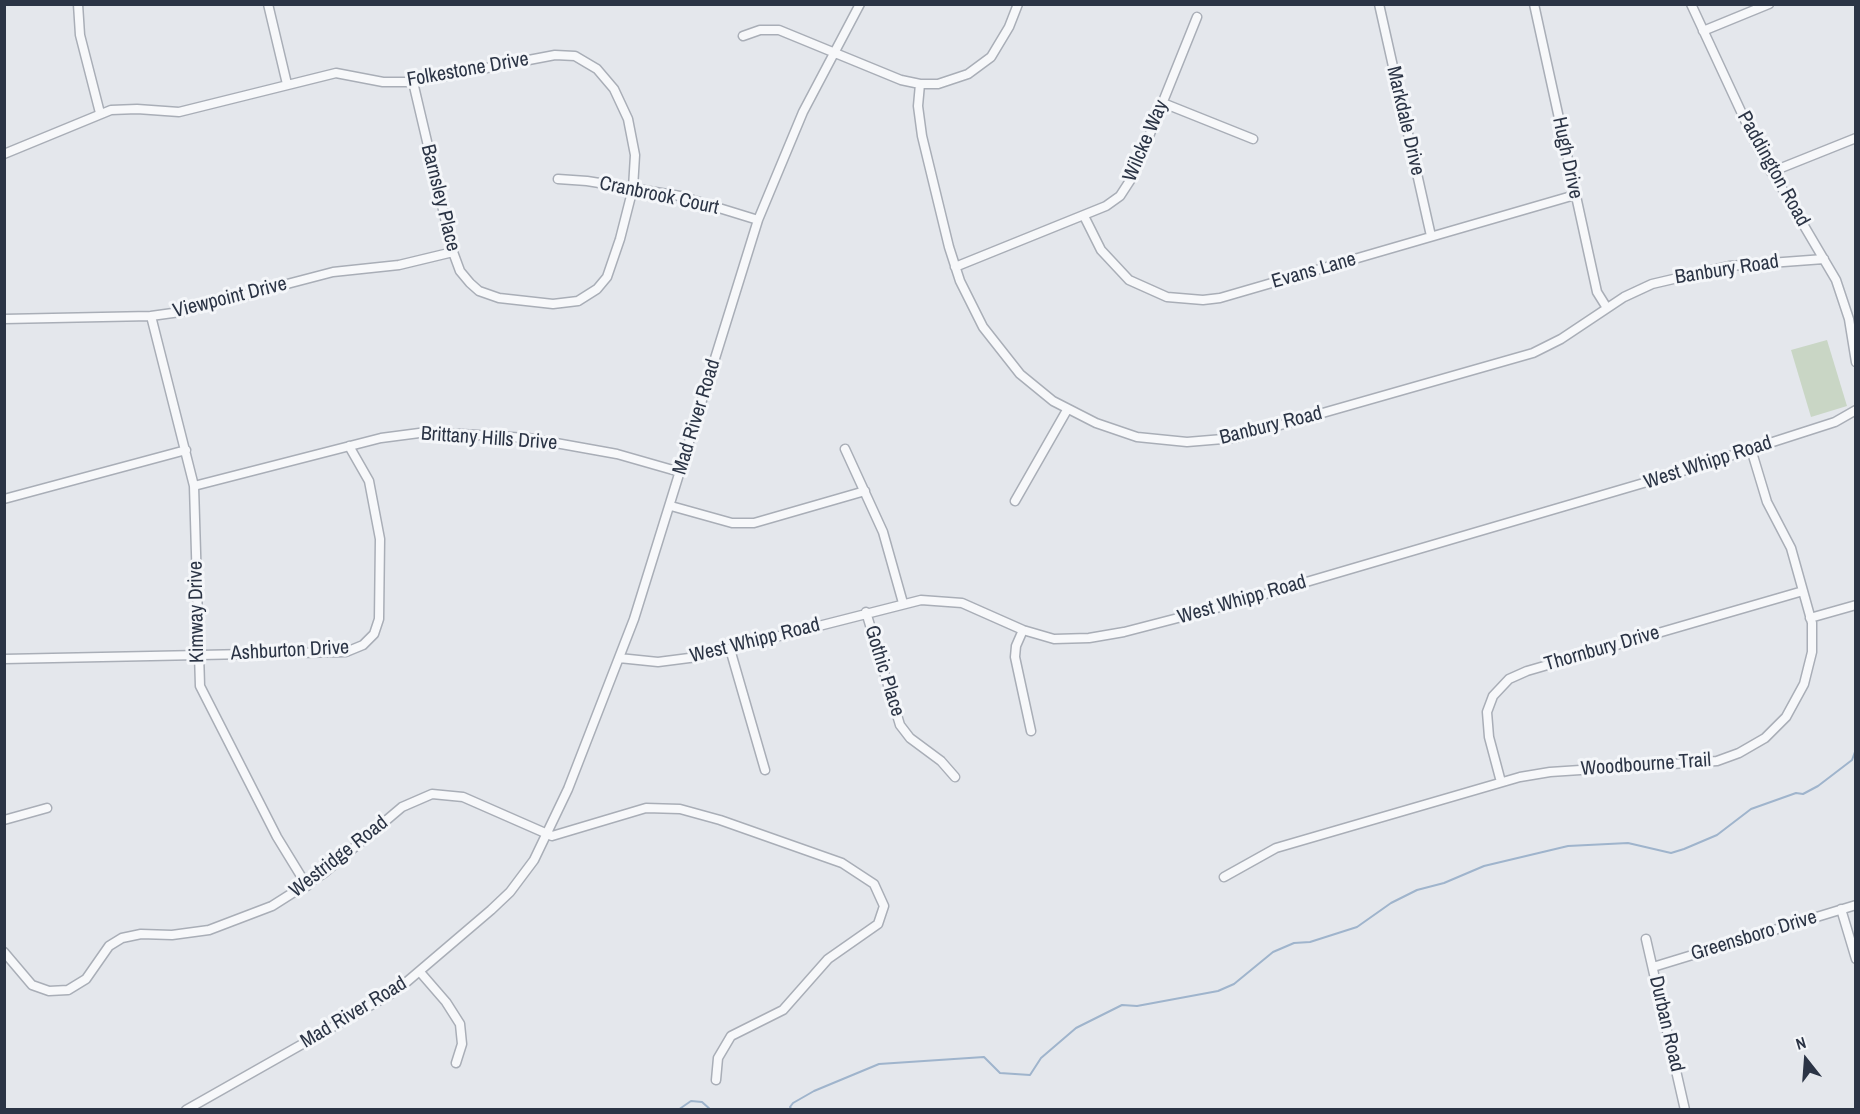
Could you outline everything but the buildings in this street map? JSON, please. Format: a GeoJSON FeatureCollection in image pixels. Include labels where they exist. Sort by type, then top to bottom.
{"type":"FeatureCollection","features":[{"type":"Feature","properties":{"kind":"street"},"geometry":{"type":"LineString","coordinates":[[78,4],[80,35],[100,113]]}},
{"type":"Feature","properties":{"kind":"street"},"geometry":{"type":"LineString","coordinates":[[268,4],[287,84]]}},
{"type":"Feature","properties":{"kind":"street","name":"Mad River Road"},"geometry":{"type":"LineString","coordinates":[[186,1110],[368,1009],[420,972],[510,892],[534,860],[547,835],[619,658],[671,506],[758,219],[803,112],[860,4]]}},
{"type":"Feature","properties":{"kind":"street"},"geometry":{"type":"LineString","coordinates":[[743,36],[760,30],[779,30],[901,80],[920,84],[960,78],[984,63],[1000,46],[1018,4]]}},
{"type":"Feature","properties":{"kind":"street","name":"Markdale Drive"},"geometry":{"type":"LineString","coordinates":[[1379,4],[1431,236]]}},
{"type":"Feature","properties":{"kind":"street","name":"Hugh Drive"},"geometry":{"type":"LineString","coordinates":[[1534,4],[1597,292],[1607,308]]}},
{"type":"Feature","properties":{"kind":"street","name":"Paddington Road"},"geometry":{"type":"LineString","coordinates":[[1691,4],[1771,172],[1824,259],[1843,296],[1853,332]]}},
{"type":"Feature","properties":{"kind":"street"},"geometry":{"type":"LineString","coordinates":[[1703,31],[1769,4]]}},
{"type":"Feature","properties":{"kind":"street","name":"Wilcke Way"},"geometry":{"type":"LineString","coordinates":[[955,267],[1084,216],[1112,202],[1126,188],[1197,17]]}},
{"type":"Feature","properties":{"kind":"street","name":"Folkestone Drive"},"geometry":{"type":"LineString","coordinates":[[4,154],[100,113],[137,109],[179,112],[336,73],[383,82],[413,82],[555,55],[575,56],[586,61],[608,81],[628,119],[635,154],[633,188],[614,259],[607,277],[597,289],[578,301],[525,302],[493,297]]}},
{"type":"Feature","properties":{"kind":"street","name":"Barnsley Place"},"geometry":{"type":"LineString","coordinates":[[413,82],[456,264],[470,283],[493,297]]}},
{"type":"Feature","properties":{"kind":"street","name":"Banbury Road"},"geometry":{"type":"LineString","coordinates":[[920,84],[918,106],[922,136],[955,267],[970,304],[992,342],[1020,374],[1067,410],[1105,427],[1145,438],[1187,442],[1235,438],[1533,353],[1561,339],[1607,308],[1652,284],[1692,273],[1759,262],[1824,259]]}},
{"type":"Feature","properties":{"kind":"street"},"geometry":{"type":"LineString","coordinates":[[1162,103],[1253,138]]}},
{"type":"Feature","properties":{"kind":"street"},"geometry":{"type":"LineString","coordinates":[[1771,172],[1856,138]]}},
{"type":"Feature","properties":{"kind":"street","name":"Cranbrook Court"},"geometry":{"type":"LineString","coordinates":[[558,179],[680,196],[758,219]]}},
{"type":"Feature","properties":{"kind":"street","name":"Evans Lane"},"geometry":{"type":"LineString","coordinates":[[1084,216],[1101,250],[1117,269],[1140,286],[1167,297],[1220,298],[1575,195]]}},
{"type":"Feature","properties":{"kind":"street","name":"Viewpoint Drive"},"geometry":{"type":"LineString","coordinates":[[4,319],[151,316],[180,312],[333,272],[399,266],[453,252]]}},
{"type":"Feature","properties":{"kind":"street","name":"Kimway Drive"},"geometry":{"type":"LineString","coordinates":[[151,316],[194,486],[198,676],[203,696],[287,855],[307,886]]}},
{"type":"Feature","properties":{"kind":"street"},"geometry":{"type":"LineString","coordinates":[[1853,332],[1856,362]]}},
{"type":"Feature","properties":{"kind":"street"},"geometry":{"type":"LineString","coordinates":[[1015,501],[1067,410]]}},
{"type":"Feature","properties":{"kind":"street","name":"West Whipp Road"},"geometry":{"type":"LineString","coordinates":[[619,658],[658,662],[730,649],[866,612],[903,603],[935,599],[962,603],[1040,636],[1067,640],[1089,638],[1162,623],[1664,477],[1835,422],[1856,410]]}},
{"type":"Feature","properties":{"kind":"street","name":"Brittany Hills Drive"},"geometry":{"type":"LineString","coordinates":[[194,486],[393,435],[426,432],[487,435],[585,447],[680,472]]}},
{"type":"Feature","properties":{"kind":"street","name":"Ashburton Drive"},"geometry":{"type":"LineString","coordinates":[[4,659],[346,652],[363,645],[374,634],[380,606],[379,530],[369,481],[349,446]]}},
{"type":"Feature","properties":{"kind":"street"},"geometry":{"type":"LineString","coordinates":[[845,449],[883,532],[903,603]]}},
{"type":"Feature","properties":{"kind":"street","name":"Woodbourne Trail"},"geometry":{"type":"LineString","coordinates":[[1224,877],[1276,848],[1501,782],[1550,772],[1697,764],[1725,759],[1752,747],[1786,717],[1804,684],[1812,652],[1810,618],[1791,548],[1763,492],[1752,449]]}},
{"type":"Feature","properties":{"kind":"street"},"geometry":{"type":"LineString","coordinates":[[4,499],[186,450]]}},
{"type":"Feature","properties":{"kind":"street"},"geometry":{"type":"LineString","coordinates":[[671,506],[732,523],[754,523],[865,491]]}},
{"type":"Feature","properties":{"kind":"street","name":"Thornbury Drive"},"geometry":{"type":"LineString","coordinates":[[1501,782],[1489,737],[1487,712],[1493,696],[1509,679],[1527,671],[1803,591]]}},
{"type":"Feature","properties":{"kind":"street"},"geometry":{"type":"LineString","coordinates":[[1810,618],[1856,605]]}},
{"type":"Feature","properties":{"kind":"street","name":"Gothic Place"},"geometry":{"type":"LineString","coordinates":[[866,612],[900,724],[910,738],[941,761],[955,777]]}},
{"type":"Feature","properties":{"kind":"street"},"geometry":{"type":"LineString","coordinates":[[1023,630],[1016,646],[1016,657],[1031,732]]}},
{"type":"Feature","properties":{"kind":"street"},"geometry":{"type":"LineString","coordinates":[[730,649],[765,770]]}},
{"type":"Feature","properties":{"kind":"street","name":"Westridge Road"},"geometry":{"type":"LineString","coordinates":[[4,952],[32,985],[60,992],[78,986],[86,979],[110,946],[124,938],[141,934],[172,935],[209,930],[272,906],[307,886],[402,807],[432,794],[463,797],[547,835]]}},
{"type":"Feature","properties":{"kind":"street"},"geometry":{"type":"LineString","coordinates":[[4,820],[47,808]]}},
{"type":"Feature","properties":{"kind":"street"},"geometry":{"type":"LineString","coordinates":[[547,835],[567,834],[606,819],[646,808],[680,809],[842,863],[868,878],[879,891],[884,906],[878,924],[828,959],[783,1010],[731,1036],[720,1050],[716,1080]]}},
{"type":"Feature","properties":{"kind":"street","name":"Greensboro Drive"},"geometry":{"type":"LineString","coordinates":[[1653,967],[1856,905]]}},
{"type":"Feature","properties":{"kind":"street"},"geometry":{"type":"LineString","coordinates":[[1841,909],[1856,959]]}},
{"type":"Feature","properties":{"kind":"street","name":"Durban Road"},"geometry":{"type":"LineString","coordinates":[[1646,939],[1685,1110]]}},
{"type":"Feature","properties":{"kind":"street"},"geometry":{"type":"LineString","coordinates":[[420,972],[446,1002],[460,1024],[462,1044],[456,1063]]}},
{"type":"Feature","properties":{"kind":"green space"},"geometry":{"type":"Polygon","coordinates":[[[1827,340],[1847,406],[1811,417],[1791,350],[1827,340]]]}},
{"type":"Feature","properties":{"kind":"waterway"},"geometry":{"type":"LineString","coordinates":[[792,1110],[790,1107],[793,1103],[814,1091],[879,1064],[984,1057],[1000,1073],[1030,1075],[1041,1058],[1076,1028],[1122,1005],[1137,1006],[1218,991],[1234,984],[1273,952],[1294,943],[1310,942],[1357,927],[1391,903],[1417,890],[1444,883],[1484,866],[1568,846],[1628,843],[1671,853],[1684,849],[1717,835],[1751,809],[1796,793],[1803,794],[1818,786],[1852,760],[1856,749]]}},
{"type":"Feature","properties":{"kind":"waterway"},"geometry":{"type":"LineString","coordinates":[[678,1110],[691,1101],[702,1102],[711,1110]]}}]}
